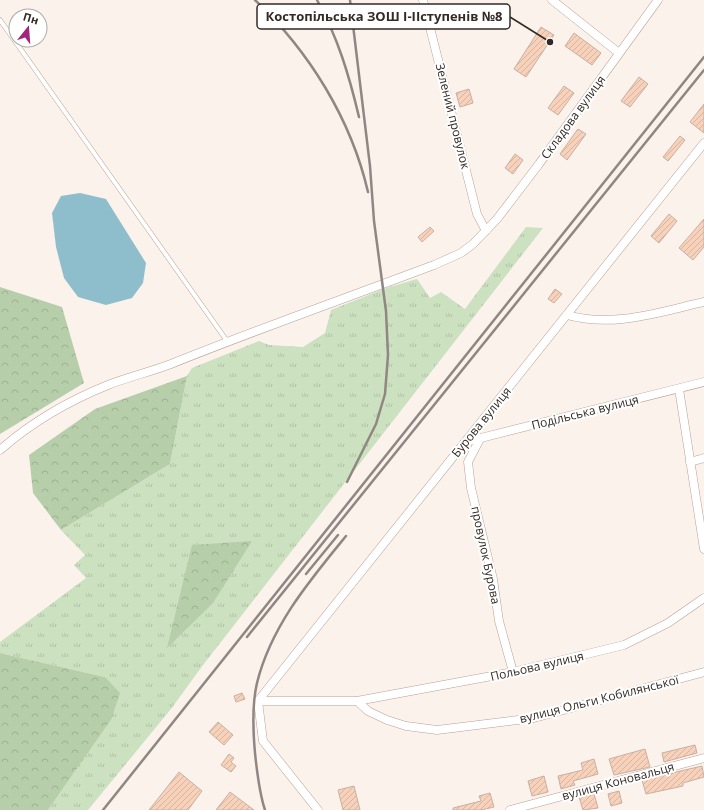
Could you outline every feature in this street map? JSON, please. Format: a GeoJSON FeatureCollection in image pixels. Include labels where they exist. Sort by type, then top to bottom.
{"type":"FeatureCollection","features":[{"type":"Feature","properties":{"kind":"street","name":"Зелений провулок"},"geometry":{"type":"LineString","coordinates":[[423,0],[477,214],[486,231]]}},
{"type":"Feature","properties":{"kind":"street"},"geometry":{"type":"LineString","coordinates":[[552,0],[619,53]]}},
{"type":"Feature","properties":{"kind":"street","name":"Складова вулиця"},"geometry":{"type":"LineString","coordinates":[[0,450],[41,418],[87,393],[146,373],[227,341],[434,265],[461,253],[486,231],[539,164],[658,0]]}},
{"type":"Feature","properties":{"kind":"street","name":"Бурова вулиця"},"geometry":{"type":"LineString","coordinates":[[258,701],[704,143]]}},
{"type":"Feature","properties":{"kind":"street"},"geometry":{"type":"LineString","coordinates":[[567,315],[586,321],[626,320],[704,302]]}},
{"type":"Feature","properties":{"kind":"street","name":"Подільська вулиця"},"geometry":{"type":"LineString","coordinates":[[465,442],[704,382]]}},
{"type":"Feature","properties":{"kind":"street"},"geometry":{"type":"LineString","coordinates":[[679,389],[690,462],[701,509],[704,549]]}},
{"type":"Feature","properties":{"kind":"street","name":"провулок Бурова"},"geometry":{"type":"LineString","coordinates":[[480,439],[468,462],[471,488],[493,579],[499,621],[513,672]]}},
{"type":"Feature","properties":{"kind":"street"},"geometry":{"type":"LineString","coordinates":[[690,462],[704,458]]}},
{"type":"Feature","properties":{"kind":"street","name":"Польова вулиця"},"geometry":{"type":"LineString","coordinates":[[258,701],[357,701],[513,672],[624,645],[668,623],[704,598]]}},
{"type":"Feature","properties":{"kind":"street","name":"вулиця Ольги Кобилянської"},"geometry":{"type":"LineString","coordinates":[[357,701],[368,710],[387,720],[406,726],[437,730],[534,718],[704,672]]}},
{"type":"Feature","properties":{"kind":"street"},"geometry":{"type":"LineString","coordinates":[[258,701],[263,741],[318,810]]}},
{"type":"Feature","properties":{"kind":"street","name":"вулиця Коновальця"},"geometry":{"type":"LineString","coordinates":[[510,810],[704,758]]}},
{"type":"Feature","properties":{"kind":"lane"},"geometry":{"type":"LineString","coordinates":[[0,20],[227,341]]}},
{"type":"Feature","properties":{"kind":"green space"},"geometry":{"type":"Polygon","coordinates":[[[526,227],[543,228],[203,665],[171,709],[88,810],[48,810],[111,720],[105,677],[0,653],[0,642],[86,578],[74,565],[85,555],[61,530],[170,464],[187,376],[192,368],[259,341],[269,345],[303,347],[325,333],[331,310],[386,288],[417,279],[430,298],[441,292],[465,309],[526,227]]]}},
{"type":"Feature","properties":{"kind":"green space"},"geometry":{"type":"Polygon","coordinates":[[[0,287],[62,307],[84,383],[0,434],[0,287]]]}},
{"type":"Feature","properties":{"kind":"green space"},"geometry":{"type":"Polygon","coordinates":[[[187,376],[170,464],[61,530],[33,493],[29,455],[95,409],[187,376]]]}},
{"type":"Feature","properties":{"kind":"green space"},"geometry":{"type":"Polygon","coordinates":[[[252,541],[213,603],[167,648],[192,545],[252,541]]]}},
{"type":"Feature","properties":{"kind":"green space"},"geometry":{"type":"Polygon","coordinates":[[[0,653],[105,677],[120,693],[111,720],[48,810],[0,810],[0,653]]]}},
{"type":"Feature","properties":{"kind":"water"},"geometry":{"type":"Polygon","coordinates":[[[80,193],[106,199],[146,263],[143,283],[132,298],[106,305],[78,297],[64,278],[56,247],[52,213],[61,196],[80,193]]]}},
{"type":"Feature","properties":{"kind":"building"},"geometry":{"type":"Polygon","coordinates":[[[541,27],[554,35],[526,77],[514,69],[541,27]]]}},
{"type":"Feature","properties":{"kind":"building"},"geometry":{"type":"Polygon","coordinates":[[[574,33],[601,53],[592,65],[565,46],[574,33]]]}},
{"type":"Feature","properties":{"kind":"building"},"geometry":{"type":"Polygon","coordinates":[[[639,77],[648,84],[630,107],[621,101],[639,77]]]}},
{"type":"Feature","properties":{"kind":"building"},"geometry":{"type":"Polygon","coordinates":[[[564,86],[574,93],[558,115],[548,108],[564,86]]]}},
{"type":"Feature","properties":{"kind":"building"},"geometry":{"type":"Polygon","coordinates":[[[469,89],[473,103],[460,107],[456,93],[469,89]]]}},
{"type":"Feature","properties":{"kind":"building"},"geometry":{"type":"Polygon","coordinates":[[[704,104],[704,133],[690,122],[704,104]]]}},
{"type":"Feature","properties":{"kind":"building"},"geometry":{"type":"Polygon","coordinates":[[[578,129],[586,134],[567,160],[560,154],[578,129]]]}},
{"type":"Feature","properties":{"kind":"building"},"geometry":{"type":"Polygon","coordinates":[[[680,136],[685,140],[668,161],[663,157],[680,136]]]}},
{"type":"Feature","properties":{"kind":"building"},"geometry":{"type":"Polygon","coordinates":[[[515,154],[523,160],[513,174],[505,168],[515,154]]]}},
{"type":"Feature","properties":{"kind":"building"},"geometry":{"type":"Polygon","coordinates":[[[669,214],[677,221],[659,243],[651,236],[669,214]]]}},
{"type":"Feature","properties":{"kind":"building"},"geometry":{"type":"Polygon","coordinates":[[[704,219],[704,247],[693,260],[679,248],[704,219]]]}},
{"type":"Feature","properties":{"kind":"building"},"geometry":{"type":"Polygon","coordinates":[[[430,227],[434,231],[422,242],[418,237],[430,227]]]}},
{"type":"Feature","properties":{"kind":"building"},"geometry":{"type":"Polygon","coordinates":[[[555,289],[562,294],[554,303],[548,299],[555,289]]]}},
{"type":"Feature","properties":{"kind":"building"},"geometry":{"type":"Polygon","coordinates":[[[242,693],[245,699],[236,702],[234,696],[242,693]]]}},
{"type":"Feature","properties":{"kind":"building"},"geometry":{"type":"Polygon","coordinates":[[[218,722],[233,735],[224,745],[209,732],[218,722]]]}},
{"type":"Feature","properties":{"kind":"building"},"geometry":{"type":"Polygon","coordinates":[[[695,745],[697,753],[664,762],[662,753],[695,745]]]}},
{"type":"Feature","properties":{"kind":"building"},"geometry":{"type":"Polygon","coordinates":[[[645,749],[650,767],[614,775],[609,759],[645,749]]]}},
{"type":"Feature","properties":{"kind":"building"},"geometry":{"type":"Polygon","coordinates":[[[229,754],[234,758],[231,762],[236,766],[231,772],[221,765],[229,754]]]}},
{"type":"Feature","properties":{"kind":"building"},"geometry":{"type":"Polygon","coordinates":[[[594,759],[598,774],[573,781],[575,785],[561,789],[558,776],[583,770],[581,763],[594,759]]]}},
{"type":"Feature","properties":{"kind":"building"},"geometry":{"type":"Polygon","coordinates":[[[702,766],[704,777],[683,783],[683,786],[646,794],[642,780],[702,766]]]}},
{"type":"Feature","properties":{"kind":"building"},"geometry":{"type":"Polygon","coordinates":[[[179,772],[202,791],[188,810],[149,810],[179,772]]]}},
{"type":"Feature","properties":{"kind":"building"},"geometry":{"type":"Polygon","coordinates":[[[544,776],[548,792],[532,796],[528,781],[544,776]]]}},
{"type":"Feature","properties":{"kind":"building"},"geometry":{"type":"Polygon","coordinates":[[[354,786],[360,810],[343,810],[338,790],[354,786]]]}},
{"type":"Feature","properties":{"kind":"building"},"geometry":{"type":"Polygon","coordinates":[[[619,791],[622,803],[611,806],[608,794],[619,791]]]}},
{"type":"Feature","properties":{"kind":"building"},"geometry":{"type":"Polygon","coordinates":[[[230,792],[254,810],[216,810],[230,792]]]}},
{"type":"Feature","properties":{"kind":"building"},"geometry":{"type":"Polygon","coordinates":[[[490,793],[494,807],[481,810],[453,810],[453,808],[481,801],[479,796],[490,793]]]}},
{"type":"Feature","properties":{"kind":"building"},"geometry":{"type":"Polygon","coordinates":[[[594,794],[598,808],[583,810],[579,797],[594,794]]]}},
{"type":"Feature","properties":{"kind":"railway"},"geometry":{"type":"LineString","coordinates":[[255,0],[293,41],[325,88],[351,138],[368,192]]}},
{"type":"Feature","properties":{"kind":"railway"},"geometry":{"type":"LineString","coordinates":[[317,0],[337,43],[359,117]]}},
{"type":"Feature","properties":{"kind":"railway"},"geometry":{"type":"LineString","coordinates":[[347,482],[376,424],[385,394],[388,355],[386,311],[374,221],[370,166],[350,0]]}},
{"type":"Feature","properties":{"kind":"railway"},"geometry":{"type":"LineString","coordinates":[[103,810],[704,57]]}},
{"type":"Feature","properties":{"kind":"railway"},"geometry":{"type":"LineString","coordinates":[[247,637],[704,70]]}},
{"type":"Feature","properties":{"kind":"railway"},"geometry":{"type":"LineString","coordinates":[[306,574],[338,535]]}},
{"type":"Feature","properties":{"kind":"railway"},"geometry":{"type":"LineString","coordinates":[[265,810],[258,782],[253,727],[255,691],[263,662],[272,642],[293,605],[346,536]]}},
{"type":"Feature","properties":{"kind":"place","name":"Костопільська ЗОШ І-ІІступенів №8"},"geometry":{"type":"Point","coordinates":[550,42]}}]}
